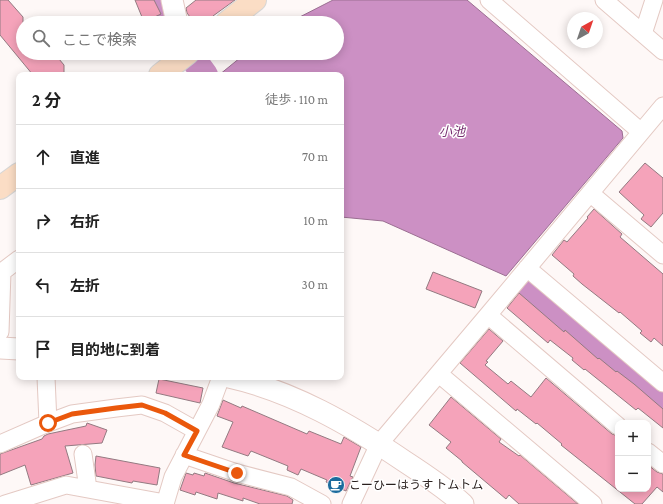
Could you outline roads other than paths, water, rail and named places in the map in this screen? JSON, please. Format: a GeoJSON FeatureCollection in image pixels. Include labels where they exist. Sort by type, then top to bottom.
{"type":"FeatureCollection","features":[{"type":"Feature","properties":{"kind":"main road"},"geometry":{"type":"LineString","coordinates":[[235,16],[255,0]]}},
{"type":"Feature","properties":{"kind":"main road"},"geometry":{"type":"LineString","coordinates":[[164,72],[178,60]]}},
{"type":"Feature","properties":{"kind":"main road"},"geometry":{"type":"LineString","coordinates":[[0,188],[16,176]]}},
{"type":"Feature","properties":{"kind":"street"},"geometry":{"type":"LineString","coordinates":[[172,0],[175,16]]}},
{"type":"Feature","properties":{"kind":"street"},"geometry":{"type":"LineString","coordinates":[[489,0],[641,132]]}},
{"type":"Feature","properties":{"kind":"street"},"geometry":{"type":"LineString","coordinates":[[604,0],[663,52]]}},
{"type":"Feature","properties":{"kind":"street"},"geometry":{"type":"LineString","coordinates":[[644,34],[654,0]]}},
{"type":"Feature","properties":{"kind":"street"},"geometry":{"type":"LineString","coordinates":[[351,504],[379,444],[663,106]]}},
{"type":"Feature","properties":{"kind":"street"},"geometry":{"type":"LineString","coordinates":[[590,193],[660,247]]}},
{"type":"Feature","properties":{"kind":"street"},"geometry":{"type":"LineString","coordinates":[[0,332],[2,272],[16,263]]}},
{"type":"Feature","properties":{"kind":"street"},"geometry":{"type":"LineString","coordinates":[[527,268],[663,383]]}},
{"type":"Feature","properties":{"kind":"street"},"geometry":{"type":"LineString","coordinates":[[488,315],[615,423]]}},
{"type":"Feature","properties":{"kind":"street"},"geometry":{"type":"LineString","coordinates":[[0,348],[16,349]]}},
{"type":"Feature","properties":{"kind":"street"},"geometry":{"type":"LineString","coordinates":[[439,374],[593,504]]}},
{"type":"Feature","properties":{"kind":"street"},"geometry":{"type":"LineString","coordinates":[[46,380],[48,423]]}},
{"type":"Feature","properties":{"kind":"street"},"geometry":{"type":"LineString","coordinates":[[5,504],[66,486],[94,495],[165,504],[173,477],[211,404],[221,380]]}},
{"type":"Feature","properties":{"kind":"street"},"geometry":{"type":"LineString","coordinates":[[242,380],[296,400],[337,420],[379,444],[434,480],[463,504]]}},
{"type":"Feature","properties":{"kind":"street"},"geometry":{"type":"LineString","coordinates":[[0,444],[72,414],[142,405],[165,413],[197,431]]}},
{"type":"Feature","properties":{"kind":"street"},"geometry":{"type":"LineString","coordinates":[[83,454],[94,495]]}},
{"type":"Feature","properties":{"kind":"street"},"geometry":{"type":"LineString","coordinates":[[651,454],[663,464]]}},
{"type":"Feature","properties":{"kind":"street"},"geometry":{"type":"LineString","coordinates":[[184,455],[237,473],[291,486],[322,504]]}},
{"type":"Feature","properties":{"kind":"water","name":"小池"},"geometry":{"type":"Polygon","coordinates":[[[333,0],[467,0],[622,131],[623,138],[506,276],[383,221],[344,217],[344,72],[223,72],[237,60],[344,60],[344,16],[302,16],[333,0]]]}},
{"type":"Feature","properties":{"kind":"waterway"},"geometry":{"type":"LineString","coordinates":[[160,0],[166,16]]}},
{"type":"Feature","properties":{"kind":"waterway","name":"小池"},"geometry":{"type":"LineString","coordinates":[[194,60],[203,72]]}},
{"type":"Feature","properties":{"kind":"waterway","name":"小池"},"geometry":{"type":"LineString","coordinates":[[529,290],[663,403]]}},
{"type":"Feature","properties":{"kind":"place","name":"こーひーはうす トムトム"},"geometry":{"type":"Point","coordinates":[336,485]}}]}
